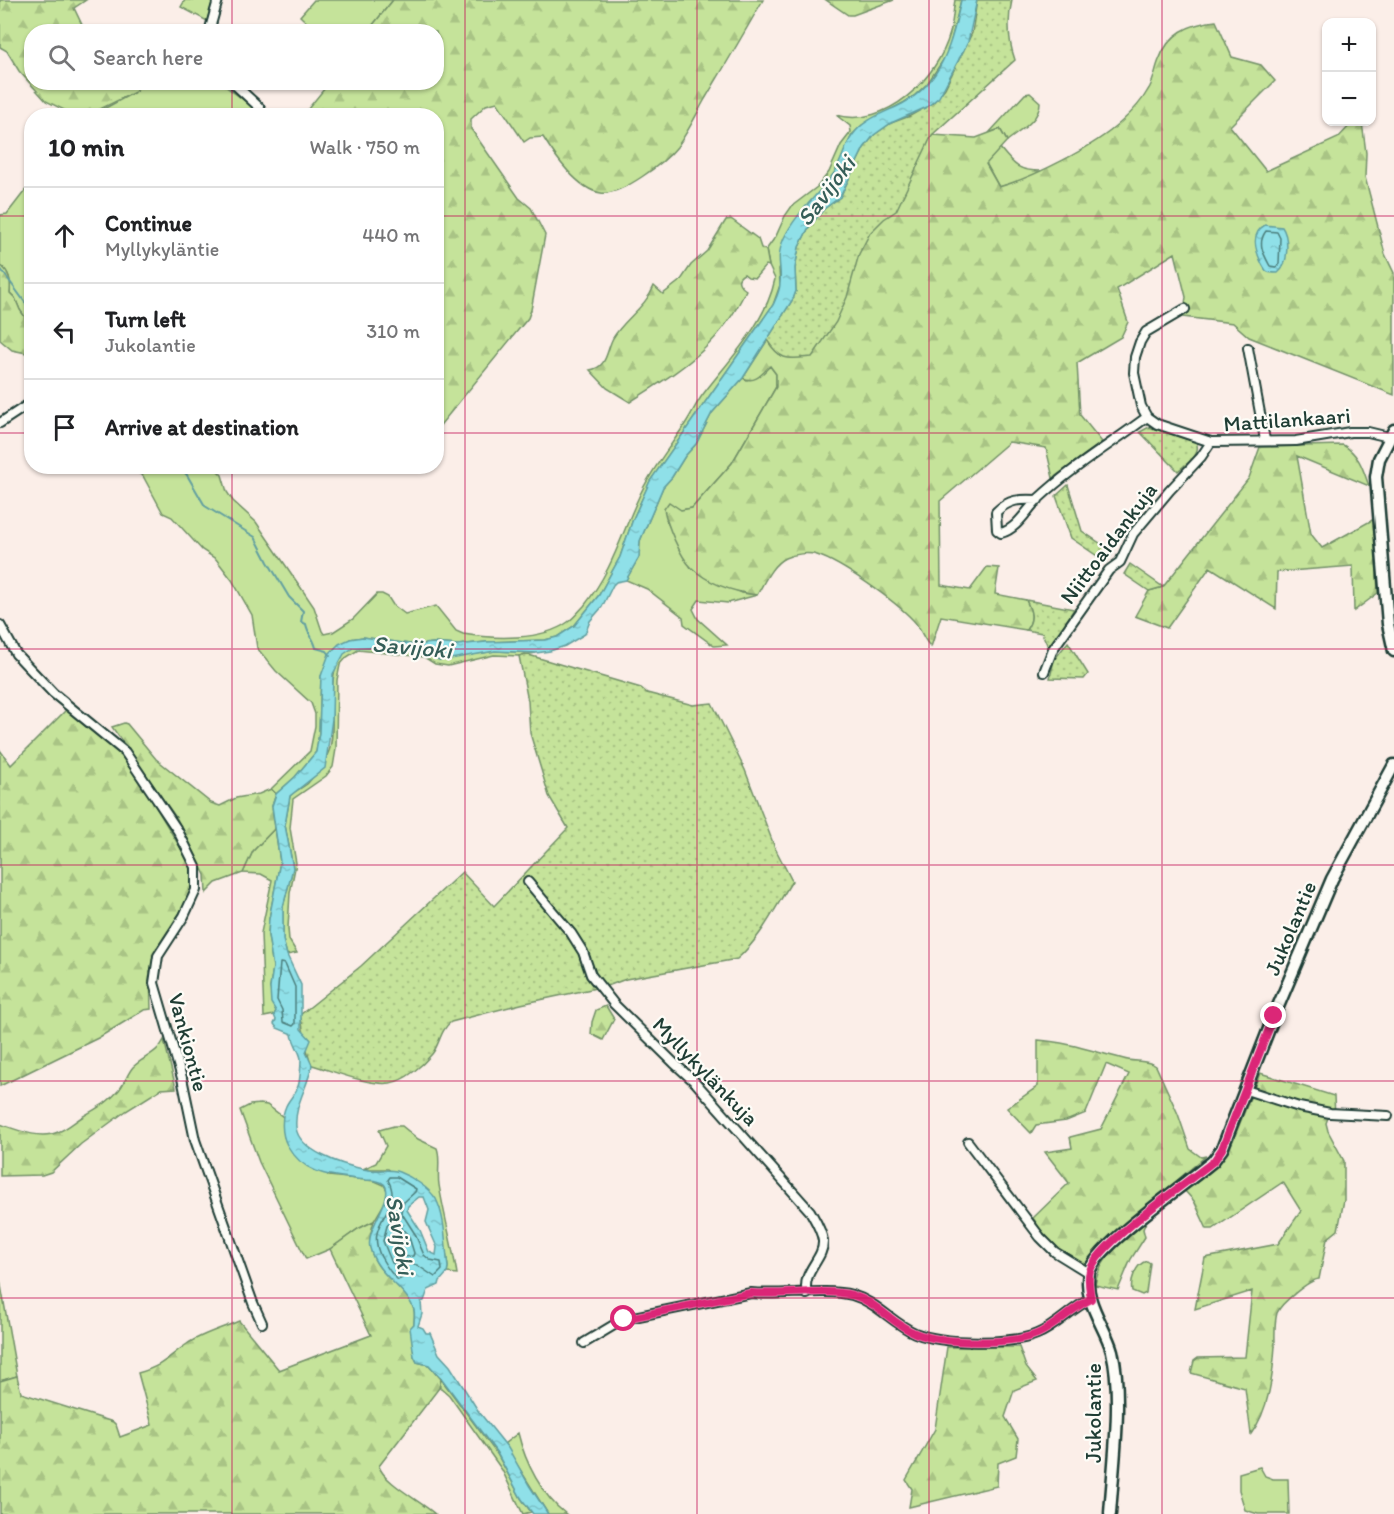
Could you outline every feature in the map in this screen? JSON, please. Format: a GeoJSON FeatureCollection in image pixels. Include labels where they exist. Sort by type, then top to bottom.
{"type":"FeatureCollection","features":[{"type":"Feature","properties":{"kind":"street"},"geometry":{"type":"LineString","coordinates":[[211,24],[218,0]]}},
{"type":"Feature","properties":{"kind":"street"},"geometry":{"type":"LineString","coordinates":[[241,90],[260,108]]}},
{"type":"Feature","properties":{"kind":"street"},"geometry":{"type":"LineString","coordinates":[[1038,500],[1014,500],[1005,504],[996,512],[997,530],[1001,533],[1010,531],[1038,500],[1070,471],[1106,448],[1147,417],[1141,406],[1134,373],[1140,342],[1146,332],[1185,309]]}},
{"type":"Feature","properties":{"kind":"street"},"geometry":{"type":"LineString","coordinates":[[1248,348],[1265,440]]}},
{"type":"Feature","properties":{"kind":"street"},"geometry":{"type":"LineString","coordinates":[[0,423],[24,407]]}},
{"type":"Feature","properties":{"kind":"street","name":"Mattilankaari"},"geometry":{"type":"LineString","coordinates":[[1147,417],[1157,424],[1211,442],[1296,441],[1350,432],[1391,434]]}},
{"type":"Feature","properties":{"kind":"street"},"geometry":{"type":"LineString","coordinates":[[1391,434],[1379,459],[1376,477],[1388,624],[1394,651]]}},
{"type":"Feature","properties":{"kind":"street","name":"Niittoaidankuja"},"geometry":{"type":"LineString","coordinates":[[1044,672],[1053,649],[1109,570],[1120,562],[1133,534],[1201,457],[1211,442]]}},
{"type":"Feature","properties":{"kind":"street","name":"Vankiontie"},"geometry":{"type":"LineString","coordinates":[[0,625],[16,654],[53,693],[125,752],[178,831],[196,867],[196,890],[158,956],[154,983],[182,1078],[195,1140],[262,1323]]}},
{"type":"Feature","properties":{"kind":"street","name":"Jukolantie"},"geometry":{"type":"LineString","coordinates":[[1110,1514],[1116,1415],[1115,1366],[1106,1335],[1096,1316],[1091,1299],[1089,1273],[1100,1256],[1120,1236],[1214,1161],[1229,1137],[1274,1016],[1332,879],[1394,765]]}},
{"type":"Feature","properties":{"kind":"street","name":"Myllykylänkuja"},"geometry":{"type":"LineString","coordinates":[[528,882],[571,933],[583,952],[591,975],[614,1004],[695,1082],[810,1211],[823,1240],[823,1249],[806,1280],[807,1294]]}},
{"type":"Feature","properties":{"kind":"street"},"geometry":{"type":"LineString","coordinates":[[1246,1090],[1330,1113],[1388,1116]]}},
{"type":"Feature","properties":{"kind":"street"},"geometry":{"type":"LineString","coordinates":[[968,1142],[1040,1237],[1055,1252],[1089,1273]]}},
{"type":"Feature","properties":{"kind":"street"},"geometry":{"type":"LineString","coordinates":[[584,1343],[614,1323],[636,1315],[751,1293],[853,1295],[876,1307],[913,1332],[935,1339],[952,1341],[1025,1338],[1049,1328],[1078,1305],[1091,1299]]}},
{"type":"Feature","properties":{"kind":"green space"},"geometry":{"type":"Polygon","coordinates":[[[0,0],[86,0],[74,8],[82,24],[24,24],[24,77],[7,51],[0,47],[0,0]]]}},
{"type":"Feature","properties":{"kind":"green space"},"geometry":{"type":"Polygon","coordinates":[[[185,0],[213,0],[207,21],[181,7],[185,0]]]}},
{"type":"Feature","properties":{"kind":"green space"},"geometry":{"type":"Polygon","coordinates":[[[314,0],[393,0],[374,24],[309,24],[300,16],[314,0]]]}},
{"type":"Feature","properties":{"kind":"green space"},"geometry":{"type":"Polygon","coordinates":[[[393,0],[763,0],[677,147],[653,169],[620,189],[601,193],[584,186],[568,171],[543,137],[530,138],[524,142],[497,102],[486,105],[471,119],[471,129],[519,198],[531,208],[545,235],[528,318],[444,420],[444,108],[309,108],[323,90],[444,90],[444,24],[374,24],[393,0]]]}},
{"type":"Feature","properties":{"kind":"green space"},"geometry":{"type":"Polygon","coordinates":[[[826,0],[894,0],[848,15],[826,0]]]}},
{"type":"Feature","properties":{"kind":"green space"},"geometry":{"type":"Polygon","coordinates":[[[955,0],[961,0],[948,53],[927,84],[903,103],[862,125],[852,135],[836,171],[815,197],[779,269],[780,285],[773,305],[650,481],[633,519],[620,557],[599,595],[574,626],[557,637],[545,640],[416,645],[363,637],[350,639],[321,676],[316,752],[295,777],[276,794],[271,789],[310,751],[315,726],[315,714],[311,703],[276,671],[257,648],[252,615],[232,580],[216,559],[202,550],[172,517],[163,513],[143,476],[140,474],[221,474],[227,492],[233,501],[256,522],[314,607],[324,634],[333,632],[353,619],[377,594],[388,597],[393,605],[405,614],[436,606],[456,631],[463,634],[517,637],[545,633],[568,622],[584,606],[602,580],[647,481],[701,397],[746,340],[764,311],[775,279],[769,266],[766,250],[792,206],[817,187],[829,172],[841,145],[851,132],[850,126],[836,115],[855,117],[873,114],[891,107],[907,96],[934,67],[944,50],[951,29],[955,0]]]}},
{"type":"Feature","properties":{"kind":"green space"},"geometry":{"type":"Polygon","coordinates":[[[977,0],[1012,0],[1009,30],[1015,60],[932,135],[896,211],[870,233],[859,254],[847,297],[836,322],[812,357],[786,358],[781,356],[767,340],[796,291],[795,268],[799,247],[809,227],[824,209],[840,197],[864,148],[874,135],[891,123],[910,116],[933,103],[945,88],[972,33],[977,0]]]}},
{"type":"Feature","properties":{"kind":"green space"},"geometry":{"type":"Polygon","coordinates":[[[1216,21],[1232,57],[1261,65],[1275,81],[1230,126],[1266,171],[1338,138],[1349,126],[1363,126],[1366,153],[1365,177],[1385,254],[1394,273],[1394,395],[1249,337],[1233,323],[1183,317],[1186,297],[1175,253],[1117,289],[1128,322],[1121,337],[1077,363],[1080,415],[1102,442],[1053,478],[1046,448],[1009,442],[940,501],[941,585],[970,590],[987,567],[999,568],[995,594],[1026,600],[1031,615],[1026,630],[941,616],[931,647],[916,623],[894,603],[854,574],[828,559],[813,554],[797,555],[780,561],[769,574],[757,595],[740,592],[706,579],[692,568],[675,540],[664,509],[669,502],[681,510],[692,508],[732,463],[776,387],[776,374],[770,366],[755,379],[743,378],[787,310],[933,135],[976,138],[1000,129],[1007,141],[986,164],[999,187],[1029,176],[1080,151],[1121,122],[1150,87],[1159,60],[1168,43],[1181,32],[1197,25],[1216,21]]]}},
{"type":"Feature","properties":{"kind":"green space"},"geometry":{"type":"Polygon","coordinates":[[[36,90],[137,90],[102,108],[60,108],[46,101],[36,90]]]}},
{"type":"Feature","properties":{"kind":"green space"},"geometry":{"type":"Polygon","coordinates":[[[136,90],[230,90],[253,108],[106,108],[136,90]]]}},
{"type":"Feature","properties":{"kind":"green space"},"geometry":{"type":"Polygon","coordinates":[[[1030,93],[1040,102],[1037,114],[1029,124],[1007,141],[1000,129],[989,133],[1025,94],[1030,93]]]}},
{"type":"Feature","properties":{"kind":"green space"},"geometry":{"type":"Polygon","coordinates":[[[1000,148],[1017,166],[1027,170],[1041,171],[1024,180],[999,187],[986,163],[1000,148]]]}},
{"type":"Feature","properties":{"kind":"green space"},"geometry":{"type":"Polygon","coordinates":[[[24,192],[24,316],[10,293],[9,277],[0,265],[0,215],[7,214],[24,192]]]}},
{"type":"Feature","properties":{"kind":"green space"},"geometry":{"type":"Polygon","coordinates":[[[731,219],[758,239],[761,248],[766,250],[769,266],[766,265],[755,278],[744,274],[739,278],[739,282],[746,290],[735,310],[711,342],[682,367],[630,402],[607,388],[590,370],[600,366],[606,358],[618,331],[646,300],[654,286],[663,294],[681,280],[691,265],[707,251],[726,220],[731,219]]]}},
{"type":"Feature","properties":{"kind":"green space"},"geometry":{"type":"Polygon","coordinates":[[[0,265],[9,277],[10,293],[24,316],[24,353],[12,350],[0,340],[0,265]]]}},
{"type":"Feature","properties":{"kind":"green space"},"geometry":{"type":"Polygon","coordinates":[[[770,366],[776,374],[776,387],[732,463],[692,508],[681,510],[666,520],[691,568],[742,593],[757,595],[728,603],[699,600],[693,609],[698,619],[727,645],[714,646],[684,624],[683,617],[647,589],[626,580],[639,557],[640,541],[663,487],[696,444],[712,413],[743,378],[747,380],[770,366]]]}},
{"type":"Feature","properties":{"kind":"green space"},"geometry":{"type":"Polygon","coordinates":[[[1149,427],[1196,442],[1195,455],[1178,471],[1140,432],[1149,427]]]}},
{"type":"Feature","properties":{"kind":"green space"},"geometry":{"type":"Polygon","coordinates":[[[1343,445],[1357,457],[1369,486],[1297,456],[1311,534],[1322,548],[1374,519],[1378,593],[1354,611],[1353,566],[1277,572],[1276,609],[1210,567],[1167,628],[1135,616],[1149,591],[1163,587],[1249,478],[1260,447],[1343,445]]]}},
{"type":"Feature","properties":{"kind":"green space"},"geometry":{"type":"Polygon","coordinates":[[[1068,485],[1082,531],[1113,552],[1106,562],[1071,538],[1056,496],[1068,485]]]}},
{"type":"Feature","properties":{"kind":"green space"},"geometry":{"type":"Polygon","coordinates":[[[1130,564],[1163,587],[1149,591],[1124,574],[1130,564]]]}},
{"type":"Feature","properties":{"kind":"green space"},"geometry":{"type":"Polygon","coordinates":[[[1026,600],[1074,609],[1049,649],[1042,633],[1026,630],[1031,615],[1026,600]]]}},
{"type":"Feature","properties":{"kind":"green space"},"geometry":{"type":"Polygon","coordinates":[[[1068,642],[1088,674],[1084,679],[1050,678],[1054,660],[1068,642]]]}},
{"type":"Feature","properties":{"kind":"green space"},"geometry":{"type":"Polygon","coordinates":[[[354,647],[426,653],[439,660],[495,651],[536,653],[519,656],[494,655],[448,666],[435,664],[424,657],[358,650],[340,665],[337,680],[336,749],[333,767],[326,776],[293,799],[290,828],[296,863],[290,893],[288,928],[289,940],[297,953],[287,955],[283,940],[283,907],[293,868],[285,825],[290,796],[308,783],[320,768],[329,751],[332,740],[333,678],[337,664],[343,654],[354,647]]]}},
{"type":"Feature","properties":{"kind":"green space"},"geometry":{"type":"Polygon","coordinates":[[[525,654],[641,688],[647,693],[693,705],[712,703],[745,770],[775,848],[792,881],[760,932],[737,959],[626,979],[610,985],[451,1022],[428,1059],[413,1072],[396,1082],[372,1082],[312,1065],[307,1052],[300,1015],[361,966],[462,872],[494,906],[568,828],[549,796],[530,733],[528,701],[519,656],[525,654]]]}},
{"type":"Feature","properties":{"kind":"green space"},"geometry":{"type":"Polygon","coordinates":[[[68,708],[119,752],[145,789],[192,867],[192,889],[156,949],[150,973],[151,1009],[144,1010],[98,1038],[0,1086],[0,750],[11,765],[68,708]]]}},
{"type":"Feature","properties":{"kind":"green space"},"geometry":{"type":"Polygon","coordinates":[[[124,723],[156,759],[211,803],[220,806],[236,798],[259,794],[271,789],[276,794],[272,806],[275,828],[253,851],[243,873],[216,883],[206,893],[205,875],[177,819],[112,727],[124,723]]]}},
{"type":"Feature","properties":{"kind":"green space"},"geometry":{"type":"Polygon","coordinates":[[[275,828],[280,862],[268,935],[273,967],[270,988],[276,1011],[274,1015],[264,1017],[261,933],[272,880],[261,874],[243,873],[253,851],[275,828]]]}},
{"type":"Feature","properties":{"kind":"green space"},"geometry":{"type":"Polygon","coordinates":[[[606,1006],[614,1019],[603,1040],[591,1034],[592,1022],[596,1010],[606,1006]]]}},
{"type":"Feature","properties":{"kind":"green space"},"geometry":{"type":"Polygon","coordinates":[[[164,1040],[176,1088],[161,1089],[126,1111],[81,1144],[51,1172],[42,1175],[0,1176],[0,1124],[36,1135],[51,1134],[64,1129],[110,1099],[121,1087],[133,1067],[158,1048],[164,1040]]]}},
{"type":"Feature","properties":{"kind":"green space"},"geometry":{"type":"Polygon","coordinates":[[[1038,1040],[1072,1045],[1156,1066],[1178,1114],[1190,1149],[1201,1157],[1206,1156],[1105,1241],[1086,1268],[1056,1247],[1033,1218],[1069,1183],[1045,1152],[1072,1148],[1070,1137],[1101,1129],[1129,1074],[1106,1064],[1086,1113],[1066,1121],[1036,1125],[1031,1133],[1007,1108],[1038,1086],[1038,1040]]]}},
{"type":"Feature","properties":{"kind":"green space"},"geometry":{"type":"Polygon","coordinates":[[[1260,1073],[1334,1096],[1335,1117],[1328,1118],[1326,1123],[1344,1161],[1344,1200],[1338,1230],[1327,1239],[1319,1279],[1296,1293],[1277,1313],[1269,1392],[1262,1414],[1251,1434],[1245,1388],[1191,1373],[1194,1361],[1198,1358],[1245,1357],[1252,1291],[1195,1309],[1205,1258],[1278,1244],[1301,1211],[1283,1182],[1213,1229],[1207,1229],[1194,1201],[1185,1191],[1218,1164],[1230,1148],[1260,1073]]]}},
{"type":"Feature","properties":{"kind":"green space"},"geometry":{"type":"Polygon","coordinates":[[[250,1105],[267,1105],[283,1117],[284,1137],[329,1176],[375,1181],[384,1185],[387,1190],[387,1199],[374,1221],[358,1229],[330,1249],[306,1259],[259,1162],[240,1110],[250,1105]]]}},
{"type":"Feature","properties":{"kind":"green space"},"geometry":{"type":"Polygon","coordinates":[[[402,1126],[418,1139],[437,1148],[439,1185],[457,1274],[447,1273],[440,1209],[388,1169],[363,1169],[376,1163],[386,1146],[379,1130],[402,1126]]]}},
{"type":"Feature","properties":{"kind":"green space"},"geometry":{"type":"Polygon","coordinates":[[[374,1221],[370,1239],[372,1254],[383,1271],[410,1301],[414,1310],[414,1324],[411,1328],[414,1356],[417,1362],[429,1365],[441,1379],[439,1388],[379,1466],[395,1485],[435,1514],[0,1514],[0,1381],[17,1376],[21,1393],[113,1422],[120,1437],[152,1425],[138,1373],[160,1364],[193,1340],[212,1331],[239,1321],[279,1370],[371,1335],[330,1249],[358,1229],[374,1221]]]}},
{"type":"Feature","properties":{"kind":"green space"},"geometry":{"type":"Polygon","coordinates":[[[1146,1222],[1143,1229],[1145,1237],[1131,1259],[1118,1290],[1095,1285],[1102,1265],[1108,1257],[1146,1222]]]}},
{"type":"Feature","properties":{"kind":"green space"},"geometry":{"type":"Polygon","coordinates":[[[1147,1261],[1150,1263],[1146,1293],[1142,1295],[1132,1291],[1132,1283],[1136,1269],[1147,1261]]]}},
{"type":"Feature","properties":{"kind":"green space"},"geometry":{"type":"Polygon","coordinates":[[[0,1280],[17,1376],[0,1381],[0,1280]]]}},
{"type":"Feature","properties":{"kind":"green space"},"geometry":{"type":"Polygon","coordinates":[[[947,1347],[1019,1347],[1026,1367],[1037,1381],[1014,1390],[1005,1417],[1018,1439],[1016,1456],[998,1463],[997,1486],[909,1507],[912,1489],[906,1480],[935,1429],[947,1347]]]}},
{"type":"Feature","properties":{"kind":"green space"},"geometry":{"type":"Polygon","coordinates":[[[441,1379],[497,1454],[531,1512],[523,1514],[502,1470],[449,1395],[439,1388],[441,1379]]]}},
{"type":"Feature","properties":{"kind":"green space"},"geometry":{"type":"Polygon","coordinates":[[[518,1433],[536,1478],[549,1498],[566,1514],[548,1514],[504,1444],[518,1433]]]}},
{"type":"Feature","properties":{"kind":"green space"},"geometry":{"type":"Polygon","coordinates":[[[1260,1467],[1265,1476],[1273,1479],[1288,1479],[1289,1514],[1258,1514],[1245,1510],[1239,1490],[1239,1473],[1260,1467]]]}},
{"type":"Feature","properties":{"kind":"water","name":"Savijoki"},"geometry":{"type":"Polygon","coordinates":[[[961,0],[977,0],[968,42],[939,97],[927,107],[891,123],[874,135],[864,148],[840,197],[824,209],[809,227],[799,247],[795,268],[796,291],[793,299],[743,378],[712,413],[696,444],[663,487],[640,541],[639,557],[626,580],[613,585],[602,607],[590,621],[585,634],[565,646],[550,651],[536,653],[495,651],[445,660],[439,660],[426,653],[368,647],[353,648],[344,654],[333,674],[332,719],[325,768],[290,796],[285,825],[293,868],[283,907],[283,940],[287,955],[301,985],[301,1029],[311,1040],[306,1052],[312,1065],[297,1111],[296,1127],[299,1136],[313,1150],[344,1164],[363,1169],[390,1170],[404,1174],[425,1187],[436,1199],[443,1224],[448,1267],[439,1285],[428,1290],[424,1301],[421,1302],[422,1314],[418,1326],[426,1333],[430,1333],[439,1354],[450,1366],[479,1412],[508,1448],[548,1514],[533,1514],[521,1498],[497,1453],[442,1379],[429,1365],[417,1362],[414,1356],[410,1328],[414,1324],[414,1310],[405,1295],[379,1266],[370,1248],[372,1231],[386,1197],[387,1190],[384,1184],[332,1176],[311,1169],[294,1156],[285,1141],[282,1126],[283,1115],[299,1084],[301,1059],[292,1034],[277,1028],[274,1024],[276,1011],[271,1003],[270,988],[273,967],[268,935],[269,919],[280,862],[272,806],[276,794],[295,777],[316,752],[321,676],[329,654],[339,644],[363,637],[416,645],[545,640],[557,637],[574,626],[599,595],[620,557],[633,519],[650,481],[773,305],[780,286],[780,251],[789,229],[834,173],[849,140],[857,130],[874,117],[916,95],[927,84],[944,59],[961,0]],[[419,1197],[408,1206],[407,1210],[420,1230],[429,1252],[436,1255],[437,1247],[426,1222],[429,1210],[424,1197],[419,1197]]]}},
{"type":"Feature","properties":{"kind":"water"},"geometry":{"type":"Polygon","coordinates":[[[1265,225],[1282,227],[1286,237],[1286,258],[1278,273],[1266,271],[1256,249],[1255,238],[1265,225]]]}},
{"type":"Feature","properties":{"kind":"waterway"},"geometry":{"type":"LineString","coordinates":[[0,268],[24,301]]}},
{"type":"Feature","properties":{"kind":"waterway"},"geometry":{"type":"LineString","coordinates":[[186,474],[205,506],[255,537],[289,597],[303,611],[301,622],[306,624],[316,648],[327,651],[331,656]]}},
{"type":"Feature","properties":{"kind":"route"},"geometry":{"type":"LineString","coordinates":[[624,1319],[751,1293],[767,1295],[842,1293],[864,1299],[913,1332],[935,1339],[1009,1340],[1038,1334],[1078,1305],[1091,1299],[1089,1273],[1093,1264],[1120,1236],[1214,1161],[1229,1137],[1274,1016]]}}]}
